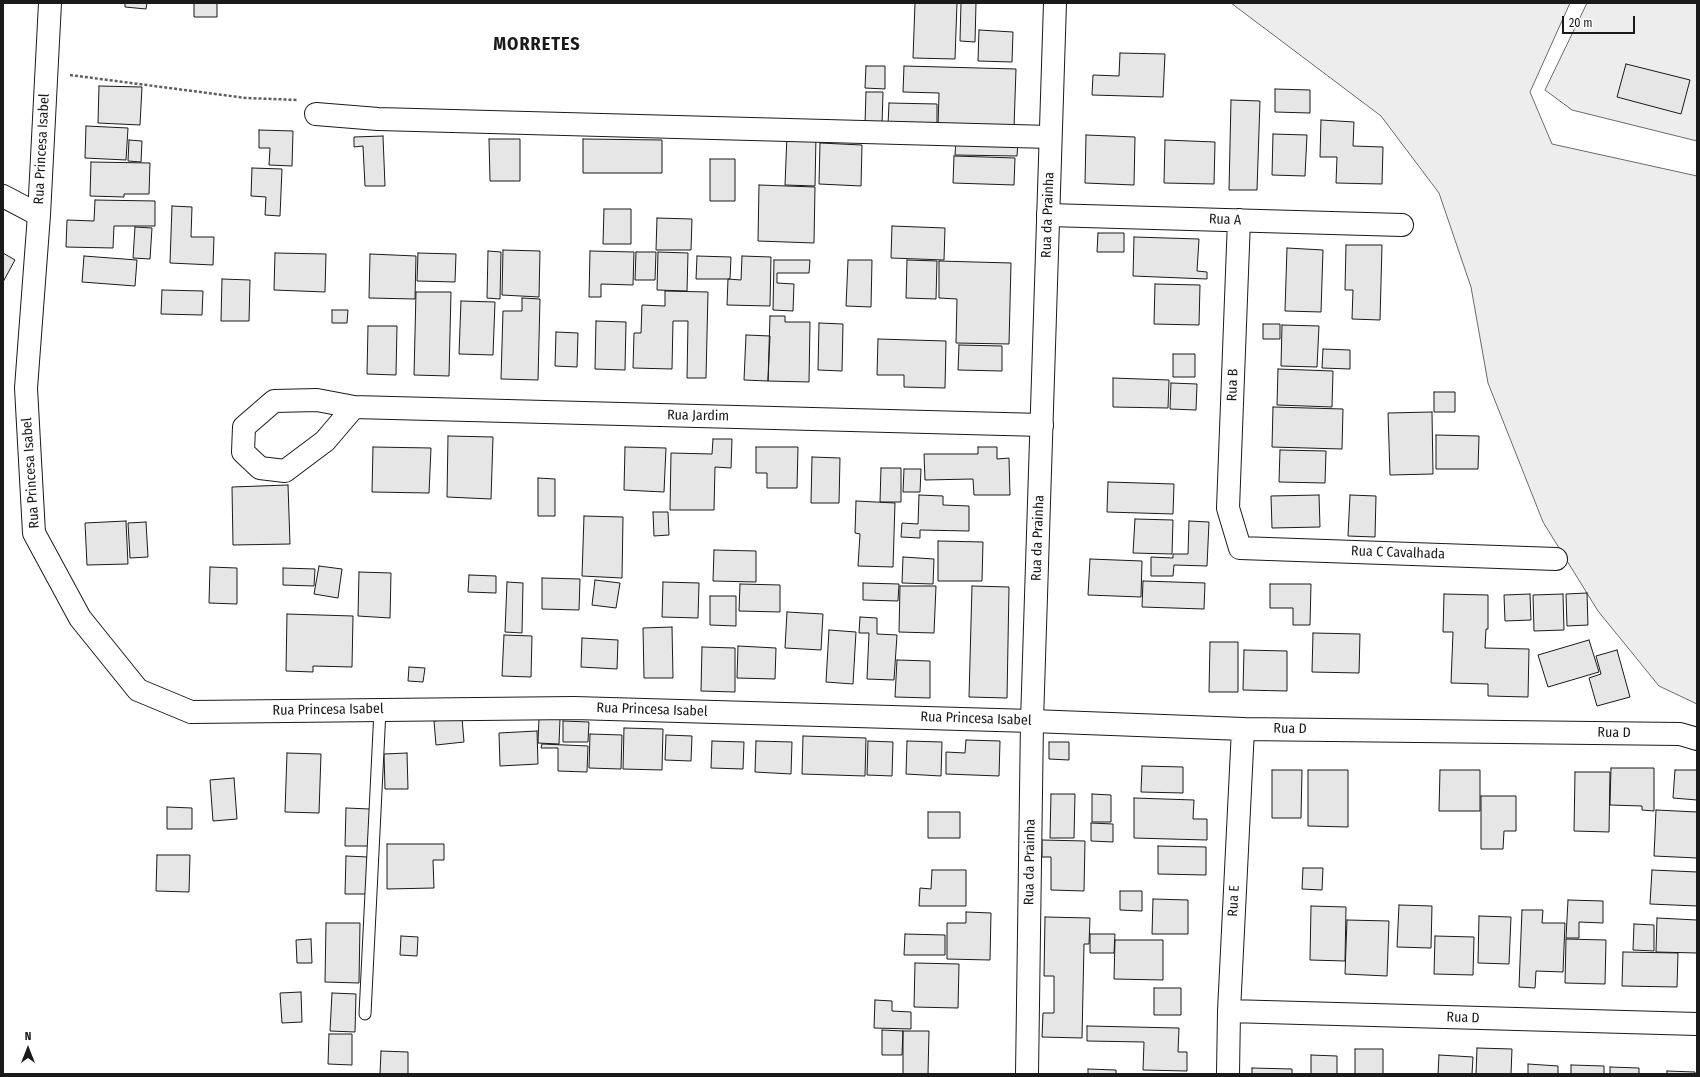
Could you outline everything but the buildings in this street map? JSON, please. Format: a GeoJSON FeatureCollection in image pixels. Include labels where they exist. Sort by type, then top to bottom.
{"type":"FeatureCollection","features":[{"type":"Feature","properties":{"kind":"street","name":"Rua Princesa Isabel"},"geometry":{"type":"LineString","coordinates":[[50,3],[39,215],[26,388],[34,533],[80,618],[138,690],[191,712],[574,708],[1032,721],[1243,729]]}},
{"type":"Feature","properties":{"kind":"street","name":"Rua da Prainha"},"geometry":{"type":"LineString","coordinates":[[1027,1074],[1032,721],[1055,3]]}},
{"type":"Feature","properties":{"kind":"street"},"geometry":{"type":"LineString","coordinates":[[316,114],[378,119],[1050,136]]}},
{"type":"Feature","properties":{"kind":"street"},"geometry":{"type":"LineString","coordinates":[[3,196],[39,215]]}},
{"type":"Feature","properties":{"kind":"street","name":"Rua A"},"geometry":{"type":"LineString","coordinates":[[1048,215],[1402,225]]}},
{"type":"Feature","properties":{"kind":"street","name":"Rua B"},"geometry":{"type":"LineString","coordinates":[[1239,220],[1228,508],[1240,548]]}},
{"type":"Feature","properties":{"kind":"street","name":"Rua Jardim"},"geometry":{"type":"LineString","coordinates":[[354,408],[325,441],[285,471],[260,468],[243,452],[244,426],[274,401],[317,400],[354,408],[1042,425]]}},
{"type":"Feature","properties":{"kind":"street","name":"Rua C Cavalhada"},"geometry":{"type":"LineString","coordinates":[[1240,548],[1556,559]]}},
{"type":"Feature","properties":{"kind":"street","name":"Rua D"},"geometry":{"type":"LineString","coordinates":[[1243,729],[1680,734],[1697,739]]}},
{"type":"Feature","properties":{"kind":"street","name":"Rua E"},"geometry":{"type":"LineString","coordinates":[[1228,1074],[1229,1011],[1243,729]]}},
{"type":"Feature","properties":{"kind":"street","name":"Rua D"},"geometry":{"type":"LineString","coordinates":[[1229,1011],[1697,1024]]}},
{"type":"Feature","properties":{"kind":"lane"},"geometry":{"type":"LineString","coordinates":[[365,1014],[380,710]]}},
{"type":"Feature","properties":{"kind":"path"},"geometry":{"type":"LineString","coordinates":[[46,72],[246,98],[314,100],[316,114]]}},
{"type":"Feature","properties":{"kind":"shaded area"},"geometry":{"type":"Polygon","coordinates":[[[1231,3],[1570,3],[1530,92],[1552,144],[1697,176],[1697,704],[1659,686],[1598,611],[1543,522],[1488,383],[1471,287],[1439,193],[1381,116],[1231,3]]]}},
{"type":"Feature","properties":{"kind":"shaded area"},"geometry":{"type":"Polygon","coordinates":[[[1587,3],[1697,3],[1697,141],[1572,110],[1545,90],[1587,3]]]}},
{"type":"Feature","properties":{"kind":"district","name":"MORRETES"},"geometry":{"type":"Point","coordinates":[537,45]}}]}
